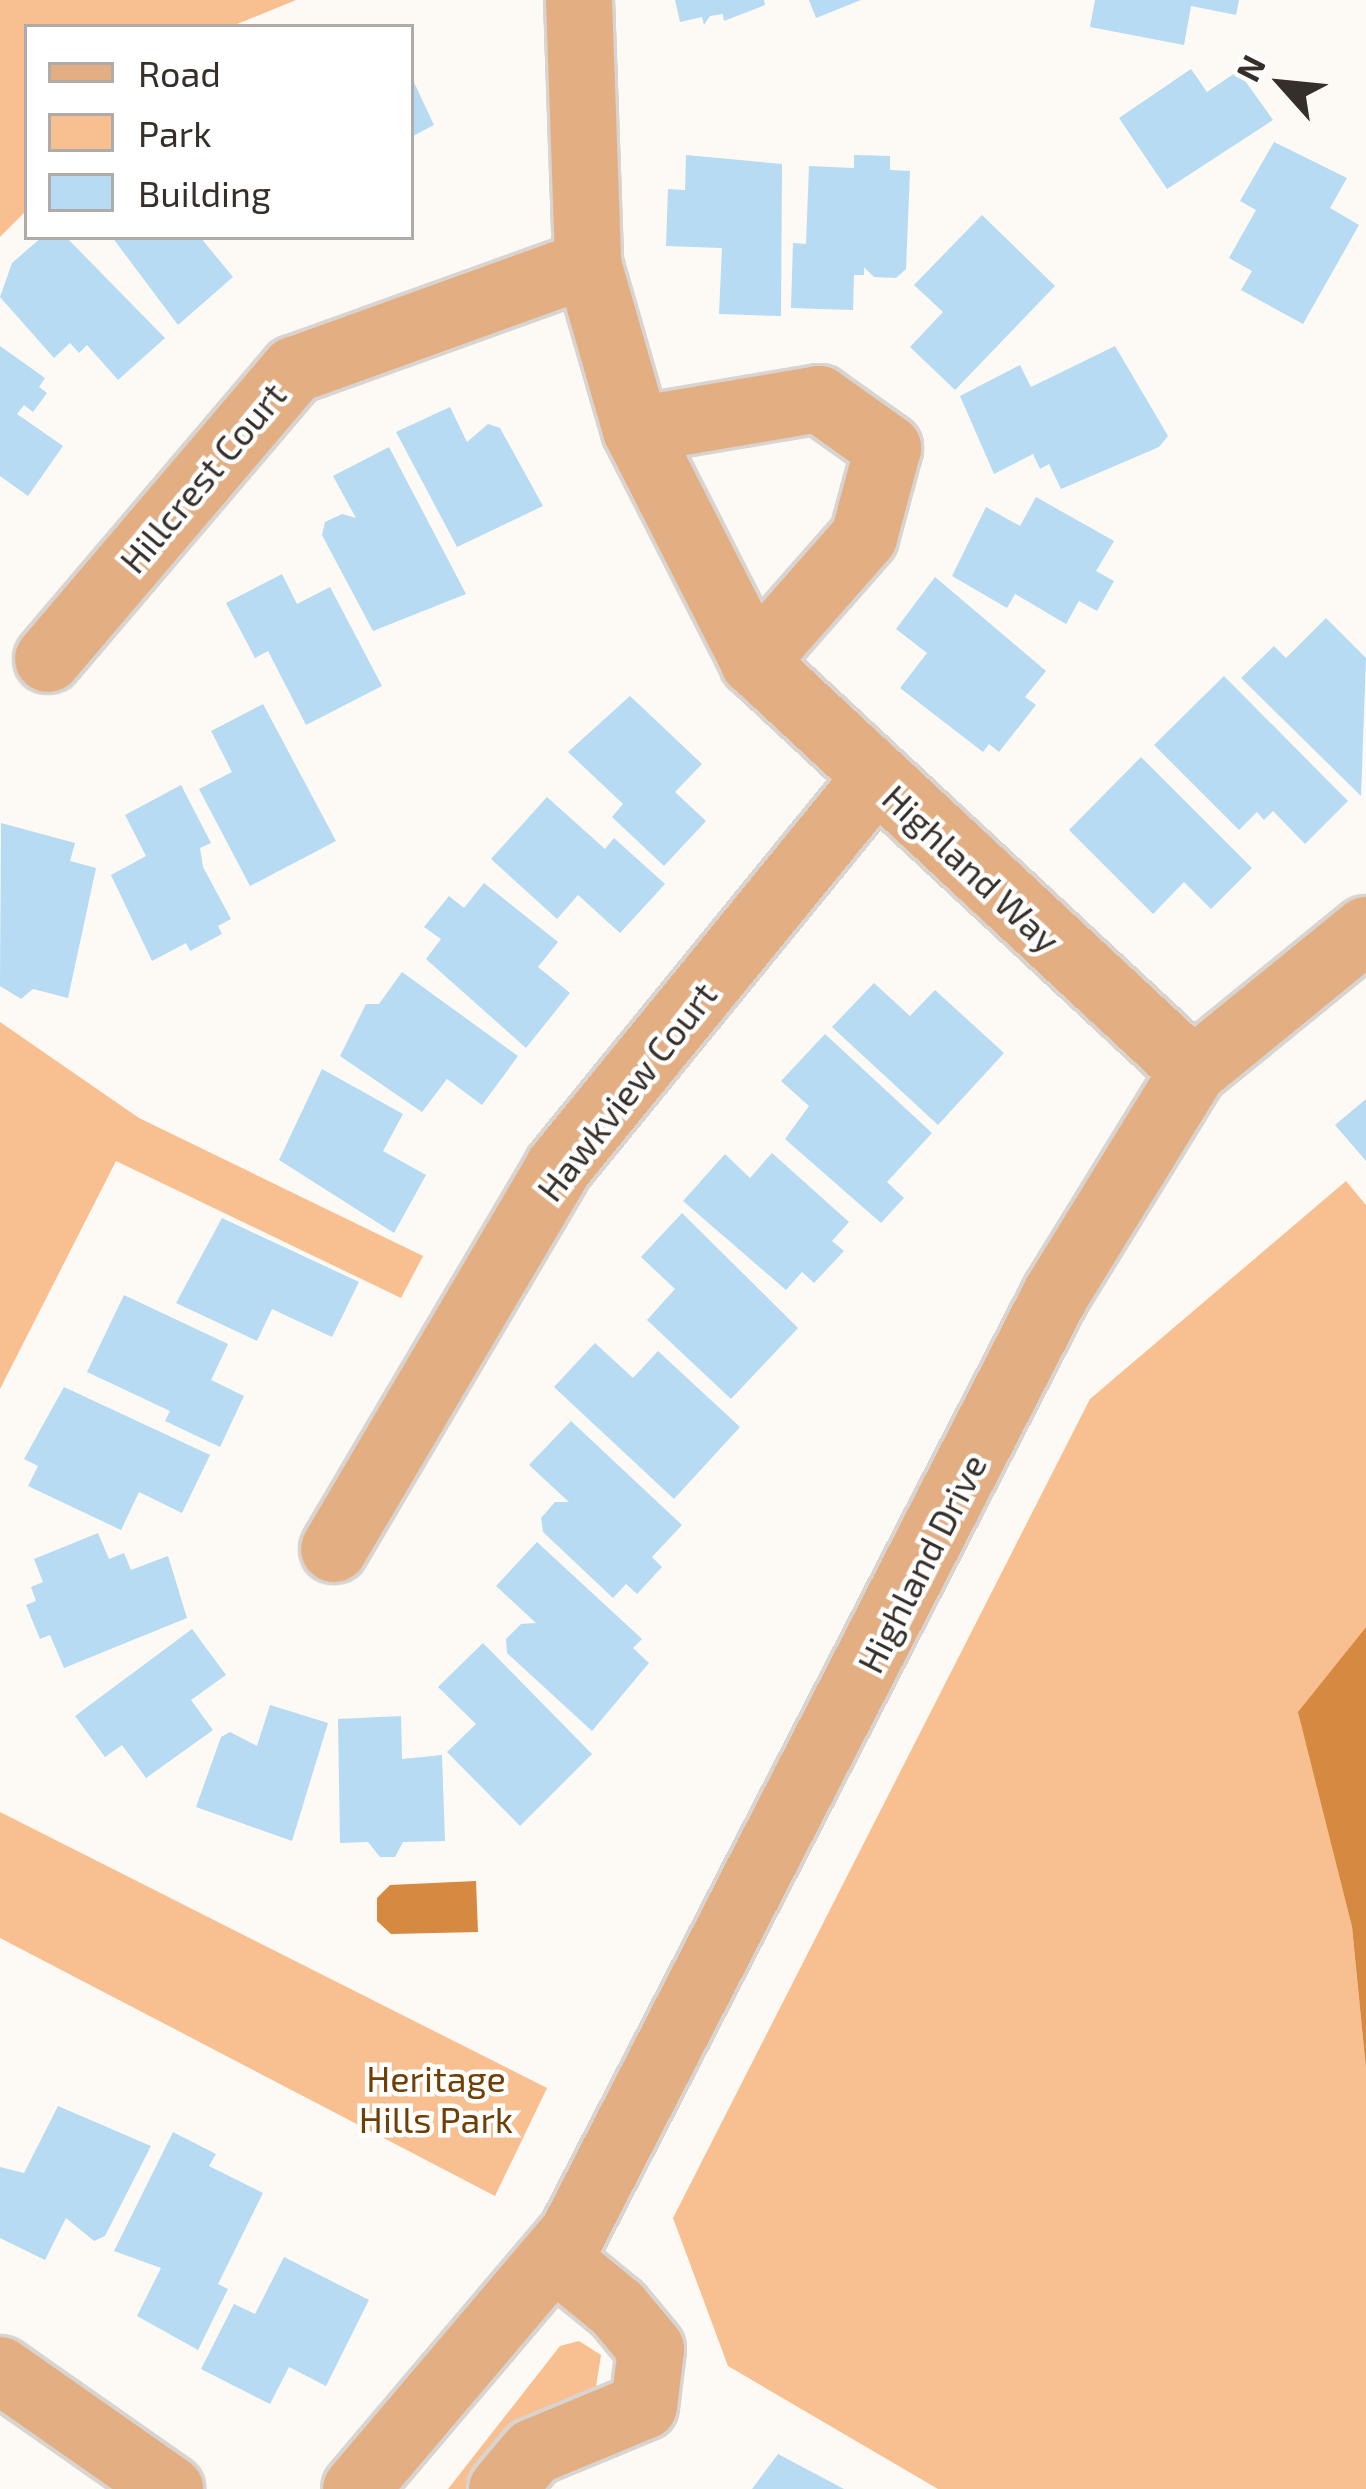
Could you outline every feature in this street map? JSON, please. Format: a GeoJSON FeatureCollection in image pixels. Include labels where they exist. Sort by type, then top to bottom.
{"type":"FeatureCollection","features":[{"type":"Feature","properties":{"kind":"street","name":"Highland Way"},"geometry":{"type":"LineString","coordinates":[[579,0],[588,264],[636,430],[754,662],[1192,1070]]}},
{"type":"Feature","properties":{"kind":"street","name":"Hillcrest Court"},"geometry":{"type":"LineString","coordinates":[[49,658],[293,370],[588,264]]}},
{"type":"Feature","properties":{"kind":"street"},"geometry":{"type":"LineString","coordinates":[[636,430],[819,399],[888,448],[864,537],[754,662]]}},
{"type":"Feature","properties":{"kind":"street","name":"Hawkview Court"},"geometry":{"type":"LineString","coordinates":[[334,1549],[558,1168],[875,778]]}},
{"type":"Feature","properties":{"kind":"street","name":"Highland Drive"},"geometry":{"type":"LineString","coordinates":[[356,2489],[556,2259],[871,1664],[1056,1294],[1192,1070],[1366,930]]}},
{"type":"Feature","properties":{"kind":"street"},"geometry":{"type":"LineString","coordinates":[[502,2489],[533,2452],[644,2406],[651,2349],[618,2309],[556,2259]]}},
{"type":"Feature","properties":{"kind":"street"},"geometry":{"type":"LineString","coordinates":[[0,2370],[170,2489]]}},
{"type":"Feature","properties":{"kind":"green space"},"geometry":{"type":"Polygon","coordinates":[[[0,0],[296,0],[237,24],[24,24],[24,213],[0,237],[0,0]]]}},
{"type":"Feature","properties":{"kind":"green space"},"geometry":{"type":"Polygon","coordinates":[[[0,1022],[139,1118],[423,1256],[401,1298],[116,1161],[0,1389],[0,1022]]]}},
{"type":"Feature","properties":{"kind":"green space"},"geometry":{"type":"Polygon","coordinates":[[[1346,1181],[1366,1205],[1366,1627],[1299,1712],[1352,1927],[1366,2069],[1366,2489],[938,2489],[728,2366],[673,2218],[1090,1399],[1346,1181]]]}},
{"type":"Feature","properties":{"kind":"green space","name":"Heritage Hills Park"},"geometry":{"type":"Polygon","coordinates":[[[0,1812],[547,2088],[495,2196],[0,1938],[0,1812]]]}},
{"type":"Feature","properties":{"kind":"green space"},"geometry":{"type":"Polygon","coordinates":[[[579,2341],[601,2355],[596,2387],[466,2489],[448,2489],[560,2346],[579,2341]]]}},
{"type":"Feature","properties":{"kind":"shaded area"},"geometry":{"type":"Polygon","coordinates":[[[1366,1627],[1366,2069],[1352,1927],[1298,1712],[1366,1627]]]}},
{"type":"Feature","properties":{"kind":"shaded area"},"geometry":{"type":"Polygon","coordinates":[[[476,1881],[478,1932],[391,1934],[377,1921],[377,1898],[390,1885],[476,1881]]]}},
{"type":"Feature","properties":{"kind":"building"},"geometry":{"type":"Polygon","coordinates":[[[675,0],[764,0],[765,5],[724,21],[723,14],[710,16],[704,25],[702,17],[680,22],[675,0]]]}},
{"type":"Feature","properties":{"kind":"building"},"geometry":{"type":"Polygon","coordinates":[[[809,0],[861,0],[816,18],[809,0]]]}},
{"type":"Feature","properties":{"kind":"building"},"geometry":{"type":"Polygon","coordinates":[[[1095,0],[1239,0],[1236,15],[1191,6],[1184,45],[1090,27],[1095,0]]]}},
{"type":"Feature","properties":{"kind":"building"},"geometry":{"type":"Polygon","coordinates":[[[1191,69],[1207,92],[1238,71],[1273,120],[1167,189],[1119,118],[1191,69]]]}},
{"type":"Feature","properties":{"kind":"building"},"geometry":{"type":"Polygon","coordinates":[[[414,82],[434,125],[414,135],[414,82]]]}},
{"type":"Feature","properties":{"kind":"building"},"geometry":{"type":"Polygon","coordinates":[[[1274,142],[1347,178],[1330,208],[1359,225],[1303,324],[1241,290],[1252,271],[1229,258],[1256,210],[1240,201],[1274,142]]]}},
{"type":"Feature","properties":{"kind":"building"},"geometry":{"type":"Polygon","coordinates":[[[686,155],[782,164],[781,316],[719,314],[722,248],[666,246],[668,189],[685,190],[686,155]]]}},
{"type":"Feature","properties":{"kind":"building"},"geometry":{"type":"Polygon","coordinates":[[[854,155],[890,156],[890,170],[910,171],[906,269],[896,278],[874,277],[864,267],[864,275],[854,275],[853,310],[791,308],[793,243],[806,244],[809,166],[854,168],[854,155]]]}},
{"type":"Feature","properties":{"kind":"building"},"geometry":{"type":"Polygon","coordinates":[[[982,215],[1055,286],[955,390],[910,347],[943,312],[914,285],[982,215]]]}},
{"type":"Feature","properties":{"kind":"building"},"geometry":{"type":"Polygon","coordinates":[[[39,240],[69,240],[165,338],[118,380],[87,345],[79,353],[70,343],[54,358],[0,297],[12,263],[39,240]]]}},
{"type":"Feature","properties":{"kind":"building"},"geometry":{"type":"Polygon","coordinates":[[[114,240],[202,240],[233,277],[178,325],[114,240]]]}},
{"type":"Feature","properties":{"kind":"building"},"geometry":{"type":"Polygon","coordinates":[[[0,346],[45,378],[39,387],[47,393],[33,412],[24,405],[17,414],[63,446],[28,496],[0,476],[0,346]]]}},
{"type":"Feature","properties":{"kind":"building"},"geometry":{"type":"Polygon","coordinates":[[[1115,346],[1168,436],[1159,447],[1061,489],[1049,464],[1040,469],[1033,454],[994,474],[960,396],[1020,365],[1031,387],[1115,346]]]}},
{"type":"Feature","properties":{"kind":"building"},"geometry":{"type":"Polygon","coordinates":[[[450,407],[467,442],[488,424],[500,428],[543,506],[457,547],[396,432],[450,407]]]}},
{"type":"Feature","properties":{"kind":"building"},"geometry":{"type":"Polygon","coordinates":[[[389,447],[466,594],[373,631],[322,535],[325,522],[342,514],[356,518],[333,476],[389,447]]]}},
{"type":"Feature","properties":{"kind":"building"},"geometry":{"type":"Polygon","coordinates":[[[1036,497],[1114,541],[1096,571],[1114,581],[1097,611],[1079,601],[1066,624],[1015,594],[1007,608],[952,576],[986,507],[1020,526],[1036,497]]]}},
{"type":"Feature","properties":{"kind":"building"},"geometry":{"type":"Polygon","coordinates":[[[282,574],[297,604],[330,587],[382,686],[306,725],[268,651],[255,658],[226,603],[282,574]]]}},
{"type":"Feature","properties":{"kind":"building"},"geometry":{"type":"Polygon","coordinates":[[[935,577],[1046,671],[1025,697],[1036,705],[999,752],[989,744],[983,752],[900,688],[927,653],[896,629],[935,577]]]}},
{"type":"Feature","properties":{"kind":"building"},"geometry":{"type":"Polygon","coordinates":[[[1326,618],[1366,658],[1361,796],[1241,678],[1274,646],[1286,658],[1326,618]]]}},
{"type":"Feature","properties":{"kind":"building"},"geometry":{"type":"Polygon","coordinates":[[[1224,676],[1348,801],[1305,844],[1273,811],[1264,820],[1257,812],[1239,830],[1154,745],[1224,676]]]}},
{"type":"Feature","properties":{"kind":"building"},"geometry":{"type":"Polygon","coordinates":[[[630,696],[702,764],[675,792],[706,821],[664,866],[612,817],[623,804],[568,752],[630,696]]]}},
{"type":"Feature","properties":{"kind":"building"},"geometry":{"type":"Polygon","coordinates":[[[263,704],[336,841],[250,886],[199,789],[232,772],[211,731],[263,704]]]}},
{"type":"Feature","properties":{"kind":"building"},"geometry":{"type":"Polygon","coordinates":[[[1141,757],[1252,868],[1211,909],[1184,882],[1153,914],[1069,830],[1141,757]]]}},
{"type":"Feature","properties":{"kind":"building"},"geometry":{"type":"Polygon","coordinates":[[[181,785],[211,843],[200,848],[203,867],[231,919],[218,926],[222,934],[190,951],[186,943],[152,961],[111,875],[146,856],[125,815],[181,785]]]}},
{"type":"Feature","properties":{"kind":"building"},"geometry":{"type":"Polygon","coordinates":[[[547,797],[605,849],[614,838],[665,884],[620,933],[578,895],[557,919],[491,859],[547,797]]]}},
{"type":"Feature","properties":{"kind":"building"},"geometry":{"type":"Polygon","coordinates":[[[1,823],[75,843],[70,861],[96,868],[68,998],[33,989],[21,999],[0,986],[1,823]]]}},
{"type":"Feature","properties":{"kind":"building"},"geometry":{"type":"Polygon","coordinates":[[[484,883],[558,942],[538,967],[570,993],[526,1048],[426,959],[441,939],[424,927],[449,896],[464,908],[484,883]]]}},
{"type":"Feature","properties":{"kind":"building"},"geometry":{"type":"Polygon","coordinates":[[[402,972],[518,1056],[482,1105],[447,1079],[422,1112],[340,1056],[366,1004],[379,1004],[402,972]]]}},
{"type":"Feature","properties":{"kind":"building"},"geometry":{"type":"Polygon","coordinates":[[[874,983],[910,1016],[935,990],[1004,1053],[938,1125],[832,1027],[874,983]]]}},
{"type":"Feature","properties":{"kind":"building"},"geometry":{"type":"Polygon","coordinates":[[[825,1034],[932,1133],[887,1182],[904,1198],[881,1223],[785,1139],[809,1106],[781,1081],[825,1034]]]}},
{"type":"Feature","properties":{"kind":"building"},"geometry":{"type":"Polygon","coordinates":[[[322,1069],[403,1114],[383,1151],[426,1175],[394,1233],[279,1160],[322,1069]]]}},
{"type":"Feature","properties":{"kind":"building"},"geometry":{"type":"Polygon","coordinates":[[[1366,1099],[1366,1161],[1335,1125],[1366,1099]]]}},
{"type":"Feature","properties":{"kind":"building"},"geometry":{"type":"Polygon","coordinates":[[[772,1153],[849,1222],[832,1241],[844,1251],[814,1283],[802,1272],[786,1290],[683,1201],[725,1154],[750,1178],[772,1153]]]}},
{"type":"Feature","properties":{"kind":"building"},"geometry":{"type":"Polygon","coordinates":[[[682,1213],[798,1328],[731,1399],[647,1320],[675,1289],[641,1257],[682,1213]]]}},
{"type":"Feature","properties":{"kind":"building"},"geometry":{"type":"Polygon","coordinates":[[[222,1218],[359,1282],[332,1337],[272,1309],[257,1341],[176,1303],[222,1218]]]}},
{"type":"Feature","properties":{"kind":"building"},"geometry":{"type":"Polygon","coordinates":[[[124,1295],[228,1344],[211,1380],[244,1396],[220,1447],[165,1421],[170,1411],[87,1372],[124,1295]]]}},
{"type":"Feature","properties":{"kind":"building"},"geometry":{"type":"Polygon","coordinates":[[[595,1343],[633,1378],[658,1351],[740,1427],[674,1499],[554,1387],[595,1343]]]}},
{"type":"Feature","properties":{"kind":"building"},"geometry":{"type":"Polygon","coordinates":[[[64,1387],[210,1455],[182,1513],[139,1492],[121,1530],[28,1486],[38,1466],[24,1459],[64,1387]]]}},
{"type":"Feature","properties":{"kind":"building"},"geometry":{"type":"Polygon","coordinates":[[[571,1421],[682,1525],[652,1557],[662,1567],[637,1594],[626,1584],[613,1598],[543,1532],[541,1518],[555,1502],[569,1502],[529,1465],[571,1421]]]}},
{"type":"Feature","properties":{"kind":"building"},"geometry":{"type":"Polygon","coordinates":[[[98,1533],[109,1559],[124,1553],[131,1570],[168,1556],[187,1618],[64,1668],[50,1635],[40,1639],[26,1605],[36,1601],[31,1587],[43,1582],[34,1559],[98,1533]]]}},
{"type":"Feature","properties":{"kind":"building"},"geometry":{"type":"Polygon","coordinates":[[[537,1542],[642,1639],[633,1648],[649,1663],[592,1731],[507,1653],[506,1639],[521,1624],[536,1623],[496,1586],[537,1542]]]}},
{"type":"Feature","properties":{"kind":"building"},"geometry":{"type":"Polygon","coordinates":[[[192,1629],[226,1675],[191,1700],[213,1730],[146,1778],[122,1745],[105,1757],[75,1716],[192,1629]]]}},
{"type":"Feature","properties":{"kind":"building"},"geometry":{"type":"Polygon","coordinates":[[[483,1643],[592,1754],[520,1826],[447,1752],[476,1724],[438,1687],[483,1643]]]}},
{"type":"Feature","properties":{"kind":"building"},"geometry":{"type":"Polygon","coordinates":[[[270,1705],[328,1723],[292,1841],[196,1807],[221,1737],[230,1732],[257,1746],[270,1705]]]}},
{"type":"Feature","properties":{"kind":"building"},"geometry":{"type":"Polygon","coordinates":[[[401,1716],[402,1759],[442,1755],[445,1841],[403,1842],[395,1857],[380,1857],[368,1842],[340,1843],[338,1719],[401,1716]]]}},
{"type":"Feature","properties":{"kind":"building"},"geometry":{"type":"Polygon","coordinates":[[[58,2106],[151,2146],[105,2236],[94,2241],[66,2218],[45,2260],[0,2238],[0,2167],[24,2173],[58,2106]]]}},
{"type":"Feature","properties":{"kind":"building"},"geometry":{"type":"Polygon","coordinates":[[[173,2132],[216,2154],[209,2166],[263,2193],[218,2284],[228,2289],[198,2350],[137,2316],[161,2268],[114,2251],[173,2132]]]}},
{"type":"Feature","properties":{"kind":"building"},"geometry":{"type":"Polygon","coordinates":[[[284,2257],[369,2300],[326,2386],[289,2367],[270,2404],[201,2369],[234,2304],[255,2314],[284,2257]]]}},
{"type":"Feature","properties":{"kind":"building"},"geometry":{"type":"Polygon","coordinates":[[[778,2454],[844,2489],[752,2489],[778,2454]]]}}]}
